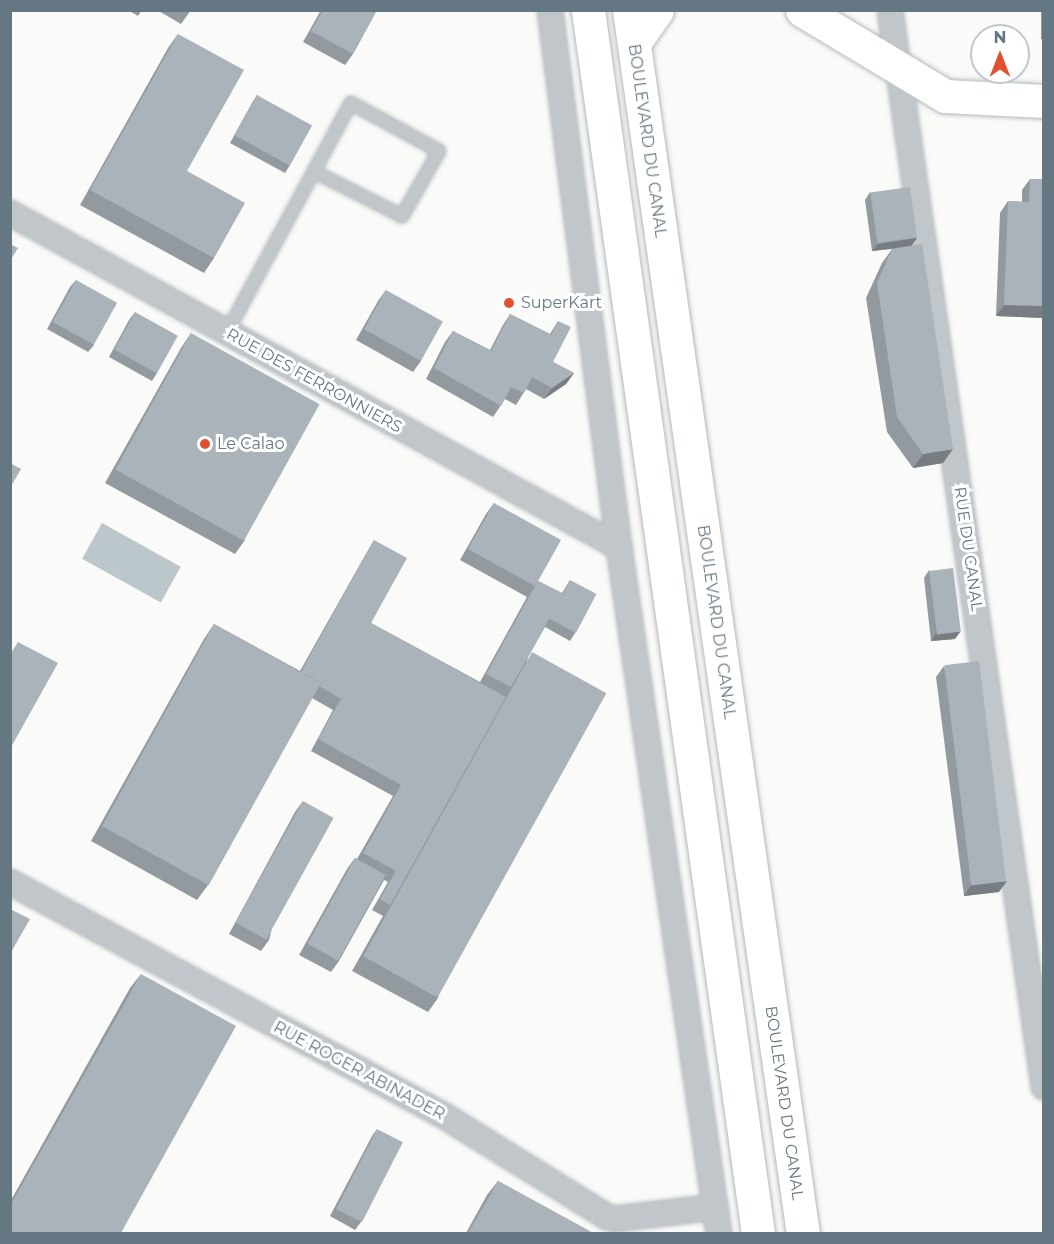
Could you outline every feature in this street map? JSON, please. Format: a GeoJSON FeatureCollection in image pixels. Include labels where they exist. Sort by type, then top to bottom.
{"type":"FeatureCollection","features":[{"type":"Feature","properties":{"kind":"main road"},"geometry":{"type":"LineString","coordinates":[[588,10],[758,1233]]}},
{"type":"Feature","properties":{"kind":"main road","name":"BOULEVARD DU CANAL"},"geometry":{"type":"LineString","coordinates":[[629,10],[803,1233]]}},
{"type":"Feature","properties":{"kind":"main road"},"geometry":{"type":"LineString","coordinates":[[634,43],[657,10]]}},
{"type":"Feature","properties":{"kind":"main road"},"geometry":{"type":"LineString","coordinates":[[802,10],[945,96],[1044,101]]}},
{"type":"Feature","properties":{"kind":"street"},"geometry":{"type":"LineString","coordinates":[[550,10],[619,547],[719,1233]]}},
{"type":"Feature","properties":{"kind":"street","name":"RUE DU CANAL"},"geometry":{"type":"LineString","coordinates":[[890,10],[1044,1087]]}},
{"type":"Feature","properties":{"kind":"street","name":"RUE DES FERRONNIERS"},"geometry":{"type":"LineString","coordinates":[[10,213],[619,547]]}},
{"type":"Feature","properties":{"kind":"street","name":"RUE ROGER ABINADER"},"geometry":{"type":"LineString","coordinates":[[10,882],[446,1117],[607,1216],[615,1219],[715,1207]]}},
{"type":"Feature","properties":{"kind":"lane"},"geometry":{"type":"LineString","coordinates":[[227,332],[351,104],[440,151],[402,216],[315,172]]}},
{"type":"Feature","properties":{"kind":"shaded area"},"geometry":{"type":"Polygon","coordinates":[[[102,523],[181,567],[161,602],[82,559],[102,523]]]}},
{"type":"Feature","properties":{"kind":"building"},"geometry":{"type":"Polygon","coordinates":[[[323,10],[377,10],[353,54],[311,31],[323,10]]]}},
{"type":"Feature","properties":{"kind":"building"},"geometry":{"type":"Polygon","coordinates":[[[178,34],[244,70],[187,171],[245,203],[214,258],[90,190],[178,34]]]}},
{"type":"Feature","properties":{"kind":"building"},"geometry":{"type":"Polygon","coordinates":[[[257,95],[312,126],[290,166],[235,135],[257,95]]]}},
{"type":"Feature","properties":{"kind":"building"},"geometry":{"type":"Polygon","coordinates":[[[1030,179],[1044,179],[1044,306],[1004,305],[1008,201],[1029,202],[1030,179]]]}},
{"type":"Feature","properties":{"kind":"building"},"geometry":{"type":"Polygon","coordinates":[[[910,187],[917,238],[877,243],[870,193],[910,187]]]}},
{"type":"Feature","properties":{"kind":"building"},"geometry":{"type":"Polygon","coordinates":[[[10,244],[18,248],[10,261],[10,244]]]}},
{"type":"Feature","properties":{"kind":"building"},"geometry":{"type":"Polygon","coordinates":[[[922,244],[953,449],[923,454],[897,417],[877,283],[892,249],[922,244]]]}},
{"type":"Feature","properties":{"kind":"building"},"geometry":{"type":"Polygon","coordinates":[[[76,280],[117,303],[94,345],[53,322],[76,280]]]}},
{"type":"Feature","properties":{"kind":"building"},"geometry":{"type":"Polygon","coordinates":[[[386,290],[443,322],[421,361],[364,329],[386,290]]]}},
{"type":"Feature","properties":{"kind":"building"},"geometry":{"type":"Polygon","coordinates":[[[135,312],[178,336],[157,373],[114,350],[135,312]]]}},
{"type":"Feature","properties":{"kind":"building"},"geometry":{"type":"Polygon","coordinates":[[[510,314],[551,335],[558,321],[571,327],[553,362],[574,373],[552,388],[532,377],[524,393],[511,387],[501,406],[434,368],[453,331],[491,351],[510,314]]]}},
{"type":"Feature","properties":{"kind":"building"},"geometry":{"type":"Polygon","coordinates":[[[191,333],[320,404],[244,541],[115,469],[191,333]]]}},
{"type":"Feature","properties":{"kind":"building"},"geometry":{"type":"Polygon","coordinates":[[[10,463],[21,469],[10,488],[10,463]]]}},
{"type":"Feature","properties":{"kind":"building"},"geometry":{"type":"Polygon","coordinates":[[[494,503],[561,540],[538,581],[563,594],[511,687],[486,674],[535,586],[468,549],[494,503]]]}},
{"type":"Feature","properties":{"kind":"building"},"geometry":{"type":"Polygon","coordinates":[[[374,540],[407,558],[371,623],[506,697],[390,905],[380,899],[396,871],[363,853],[401,785],[318,739],[341,699],[319,686],[321,683],[301,672],[374,540]]]}},
{"type":"Feature","properties":{"kind":"building"},"geometry":{"type":"Polygon","coordinates":[[[953,568],[961,632],[937,634],[929,571],[953,568]]]}},
{"type":"Feature","properties":{"kind":"building"},"geometry":{"type":"Polygon","coordinates":[[[570,580],[596,594],[576,633],[549,619],[570,580]]]}},
{"type":"Feature","properties":{"kind":"building"},"geometry":{"type":"Polygon","coordinates":[[[214,624],[321,683],[209,885],[102,826],[214,624]]]}},
{"type":"Feature","properties":{"kind":"building"},"geometry":{"type":"Polygon","coordinates":[[[18,642],[58,663],[10,749],[10,655],[18,642]]]}},
{"type":"Feature","properties":{"kind":"building"},"geometry":{"type":"Polygon","coordinates":[[[532,652],[606,693],[438,998],[363,956],[532,652]]]}},
{"type":"Feature","properties":{"kind":"building"},"geometry":{"type":"Polygon","coordinates":[[[979,661],[1006,881],[971,886],[944,665],[979,661]]]}},
{"type":"Feature","properties":{"kind":"building"},"geometry":{"type":"Polygon","coordinates":[[[303,801],[334,818],[266,940],[236,923],[303,801]]]}},
{"type":"Feature","properties":{"kind":"building"},"geometry":{"type":"Polygon","coordinates":[[[355,858],[386,875],[338,961],[307,944],[355,858]]]}},
{"type":"Feature","properties":{"kind":"building"},"geometry":{"type":"Polygon","coordinates":[[[10,909],[30,919],[10,954],[10,909]]]}},
{"type":"Feature","properties":{"kind":"building"},"geometry":{"type":"Polygon","coordinates":[[[141,974],[236,1026],[121,1233],[10,1233],[10,1206],[141,974]]]}},
{"type":"Feature","properties":{"kind":"building"},"geometry":{"type":"Polygon","coordinates":[[[377,1129],[403,1142],[362,1222],[336,1209],[377,1129]]]}},
{"type":"Feature","properties":{"kind":"building"},"geometry":{"type":"Polygon","coordinates":[[[498,1181],[593,1233],[468,1233],[498,1181]]]}},
{"type":"Feature","properties":{"kind":"place","name":"SuperKart"},"geometry":{"type":"Point","coordinates":[509,303]}},
{"type":"Feature","properties":{"kind":"place","name":"Le Calao"},"geometry":{"type":"Point","coordinates":[205,444]}}]}
